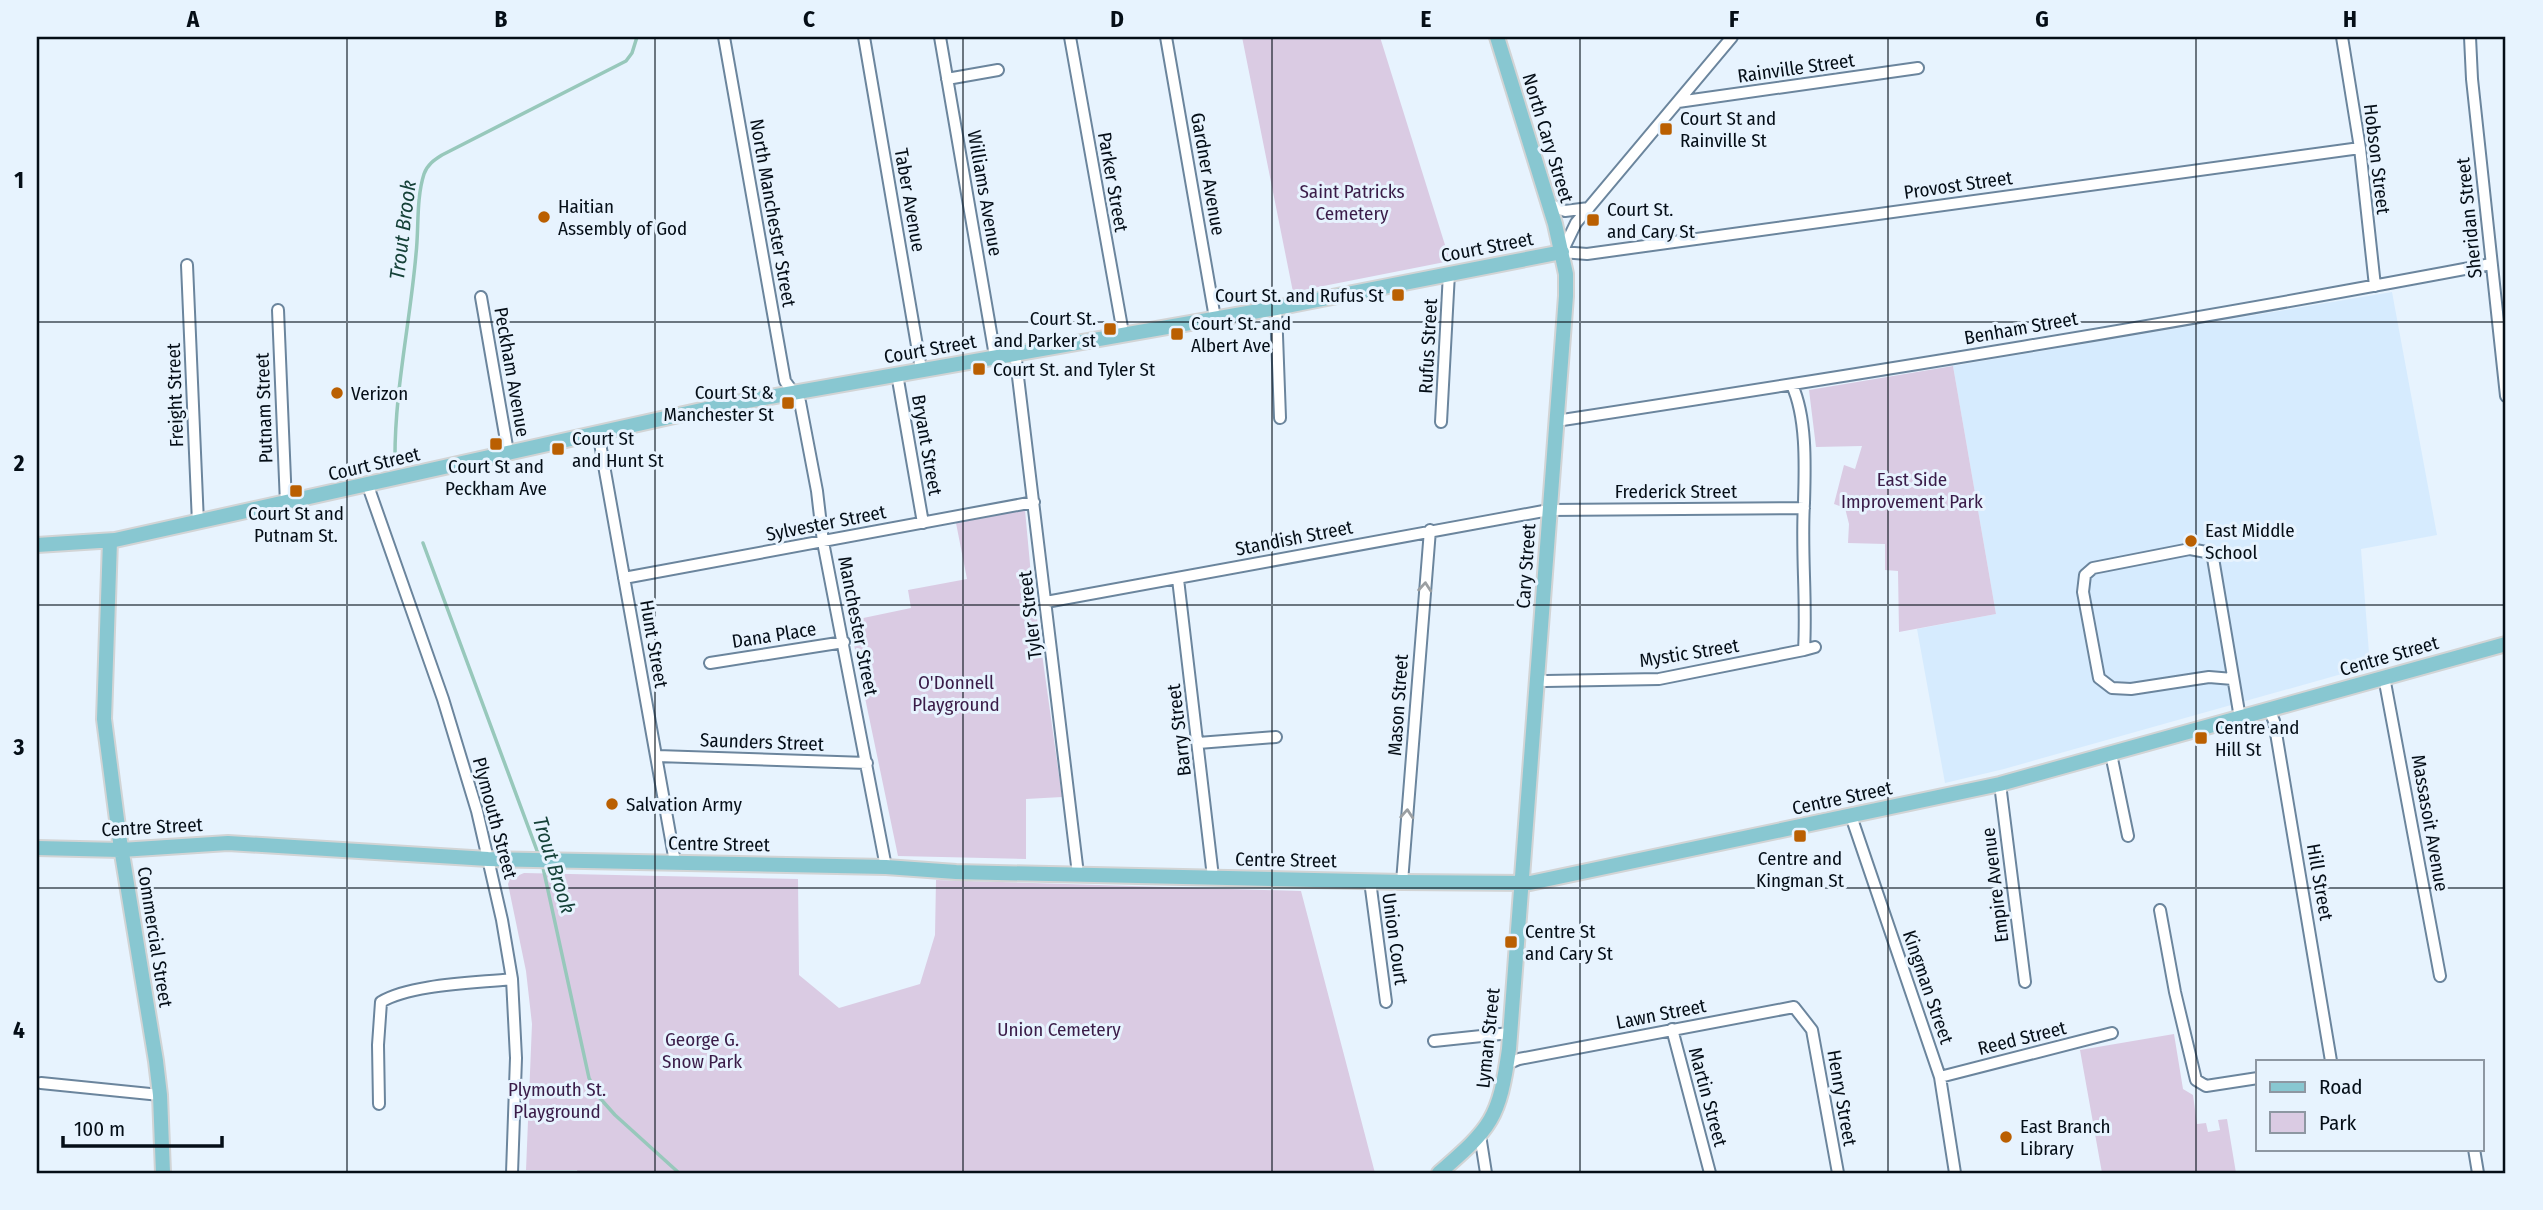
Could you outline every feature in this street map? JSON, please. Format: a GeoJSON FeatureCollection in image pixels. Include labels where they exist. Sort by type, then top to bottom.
{"type":"FeatureCollection","features":[{"type":"Feature","properties":{"kind":"main road","name":"North Cary Street"},"geometry":{"type":"LineString","coordinates":[[1497,37],[1562,252]]}},
{"type":"Feature","properties":{"kind":"main road","name":"Court Street"},"geometry":{"type":"LineString","coordinates":[[37,545],[110,541],[368,486],[598,432],[793,393],[1276,308],[1562,252]]}},
{"type":"Feature","properties":{"kind":"main road","name":"Cary Street"},"geometry":{"type":"LineString","coordinates":[[1520,883],[1566,284],[1562,252]]}},
{"type":"Feature","properties":{"kind":"main road","name":"Commercial Street"},"geometry":{"type":"LineString","coordinates":[[110,541],[104,719],[121,850],[160,1095],[163,1173]]}},
{"type":"Feature","properties":{"kind":"main road","name":"Centre Street"},"geometry":{"type":"LineString","coordinates":[[37,848],[121,850],[229,843],[488,859],[886,867],[956,872],[1520,883],[1560,877],[2000,784],[2506,643]]}},
{"type":"Feature","properties":{"kind":"main road","name":"Lyman Street"},"geometry":{"type":"LineString","coordinates":[[1439,1173],[1489,1125],[1499,1105],[1510,1033],[1520,883]]}},
{"type":"Feature","properties":{"kind":"street","name":"North Manchester Street"},"geometry":{"type":"LineString","coordinates":[[724,37],[785,381],[793,393]]}},
{"type":"Feature","properties":{"kind":"street","name":"Taber Avenue"},"geometry":{"type":"LineString","coordinates":[[864,37],[921,369]]}},
{"type":"Feature","properties":{"kind":"street","name":"Williams Avenue"},"geometry":{"type":"LineString","coordinates":[[940,37],[995,356]]}},
{"type":"Feature","properties":{"kind":"street","name":"Parker Street"},"geometry":{"type":"LineString","coordinates":[[1070,37],[1123,333]]}},
{"type":"Feature","properties":{"kind":"street","name":"Gardner Avenue"},"geometry":{"type":"LineString","coordinates":[[1166,37],[1215,318]]}},
{"type":"Feature","properties":{"kind":"street","name":"Court Street"},"geometry":{"type":"LineString","coordinates":[[1562,252],[1576,223],[1732,37]]}},
{"type":"Feature","properties":{"kind":"street","name":"Hobson Street"},"geometry":{"type":"LineString","coordinates":[[2342,37],[2360,148],[2375,286]]}},
{"type":"Feature","properties":{"kind":"street","name":"Sheridan Street"},"geometry":{"type":"LineString","coordinates":[[2470,37],[2472,79],[2506,396]]}},
{"type":"Feature","properties":{"kind":"street","name":"Rainville Street"},"geometry":{"type":"LineString","coordinates":[[1678,102],[1918,68]]}},
{"type":"Feature","properties":{"kind":"street"},"geometry":{"type":"LineString","coordinates":[[947,79],[998,70]]}},
{"type":"Feature","properties":{"kind":"street","name":"Provost Street"},"geometry":{"type":"LineString","coordinates":[[1562,252],[1587,254],[2360,148]]}},
{"type":"Feature","properties":{"kind":"street"},"geometry":{"type":"LineString","coordinates":[[1549,204],[1565,211],[1589,208]]}},
{"type":"Feature","properties":{"kind":"street","name":"Benham Street"},"geometry":{"type":"LineString","coordinates":[[1556,421],[1793,385],[2491,264]]}},
{"type":"Feature","properties":{"kind":"street","name":"Freight Street"},"geometry":{"type":"LineString","coordinates":[[187,265],[198,523]]}},
{"type":"Feature","properties":{"kind":"street","name":"Rufus Street"},"geometry":{"type":"LineString","coordinates":[[1441,422],[1450,273]]}},
{"type":"Feature","properties":{"kind":"street","name":"Peckham Avenue"},"geometry":{"type":"LineString","coordinates":[[481,297],[508,452]]}},
{"type":"Feature","properties":{"kind":"street"},"geometry":{"type":"LineString","coordinates":[[1276,308],[1280,418]]}},
{"type":"Feature","properties":{"kind":"street","name":"Putnam Street"},"geometry":{"type":"LineString","coordinates":[[278,310],[286,504]]}},
{"type":"Feature","properties":{"kind":"street","name":"Tyler Street"},"geometry":{"type":"LineString","coordinates":[[1015,352],[1078,874]]}},
{"type":"Feature","properties":{"kind":"street","name":"Bryant Street"},"geometry":{"type":"LineString","coordinates":[[897,374],[923,523]]}},
{"type":"Feature","properties":{"kind":"street"},"geometry":{"type":"LineString","coordinates":[[1793,385],[1798,397],[1806,468],[1804,508]]}},
{"type":"Feature","properties":{"kind":"street","name":"Manchester Street"},"geometry":{"type":"LineString","coordinates":[[793,393],[800,402],[817,491],[823,542],[886,867]]}},
{"type":"Feature","properties":{"kind":"street","name":"Hunt Street"},"geometry":{"type":"LineString","coordinates":[[598,432],[674,862]]}},
{"type":"Feature","properties":{"kind":"street","name":"Plymouth Street"},"geometry":{"type":"LineString","coordinates":[[368,486],[443,699],[477,811],[502,920],[512,979],[516,1058],[512,1173]]}},
{"type":"Feature","properties":{"kind":"street","name":"Sylvester Street"},"geometry":{"type":"LineString","coordinates":[[624,578],[1034,502]]}},
{"type":"Feature","properties":{"kind":"street","name":"Frederick Street"},"geometry":{"type":"LineString","coordinates":[[1549,510],[1804,508]]}},
{"type":"Feature","properties":{"kind":"street","name":"Mystic Street"},"geometry":{"type":"LineString","coordinates":[[1536,679],[1659,679],[1810,649],[1804,508]]}},
{"type":"Feature","properties":{"kind":"street","name":"Standish Street"},"geometry":{"type":"LineString","coordinates":[[1046,602],[1549,510]]}},
{"type":"Feature","properties":{"kind":"street","name":"Mason Street"},"geometry":{"type":"LineString","coordinates":[[1402,882],[1430,530]]}},
{"type":"Feature","properties":{"kind":"street"},"geometry":{"type":"LineString","coordinates":[[2233,679],[2209,677],[2131,689],[2112,688],[2099,678],[2083,592],[2085,575],[2093,568],[2190,549],[2206,552],[2213,558],[2240,718]]}},
{"type":"Feature","properties":{"kind":"street","name":"Barry Street"},"geometry":{"type":"LineString","coordinates":[[1178,579],[1213,877]]}},
{"type":"Feature","properties":{"kind":"street","name":"Dana Place"},"geometry":{"type":"LineString","coordinates":[[710,663],[844,642]]}},
{"type":"Feature","properties":{"kind":"street","name":"Massasoit Avenue"},"geometry":{"type":"LineString","coordinates":[[2384,677],[2440,976]]}},
{"type":"Feature","properties":{"kind":"street","name":"Hill Street"},"geometry":{"type":"LineString","coordinates":[[2269,710],[2274,721],[2331,1060]]}},
{"type":"Feature","properties":{"kind":"street"},"geometry":{"type":"LineString","coordinates":[[1198,743],[1276,737]]}},
{"type":"Feature","properties":{"kind":"street"},"geometry":{"type":"LineString","coordinates":[[2111,754],[2128,836]]}},
{"type":"Feature","properties":{"kind":"street","name":"Saunders Street"},"geometry":{"type":"LineString","coordinates":[[657,756],[867,763]]}},
{"type":"Feature","properties":{"kind":"street","name":"Empire Avenue"},"geometry":{"type":"LineString","coordinates":[[2000,784],[2025,982]]}},
{"type":"Feature","properties":{"kind":"street","name":"Kingman Street"},"geometry":{"type":"LineString","coordinates":[[1852,816],[1940,1077],[1955,1173]]}},
{"type":"Feature","properties":{"kind":"street","name":"Union Court"},"geometry":{"type":"LineString","coordinates":[[1370,881],[1386,1002]]}},
{"type":"Feature","properties":{"kind":"street"},"geometry":{"type":"LineString","coordinates":[[2161,910],[2175,992],[2196,1080],[2206,1086],[2256,1078]]}},
{"type":"Feature","properties":{"kind":"street"},"geometry":{"type":"LineString","coordinates":[[379,1104],[378,1045],[381,1002],[390,996],[411,991],[512,979]]}},
{"type":"Feature","properties":{"kind":"street","name":"Lawn Street"},"geometry":{"type":"LineString","coordinates":[[1507,1064],[1519,1059],[1794,1007],[1812,1030]]}},
{"type":"Feature","properties":{"kind":"street","name":"Martin Street"},"geometry":{"type":"LineString","coordinates":[[1672,1029],[1710,1173]]}},
{"type":"Feature","properties":{"kind":"street","name":"Henry Street"},"geometry":{"type":"LineString","coordinates":[[1812,1030],[1838,1173]]}},
{"type":"Feature","properties":{"kind":"street"},"geometry":{"type":"LineString","coordinates":[[1434,1041],[1510,1033]]}},
{"type":"Feature","properties":{"kind":"street","name":"Reed Street"},"geometry":{"type":"LineString","coordinates":[[1940,1077],[2112,1033]]}},
{"type":"Feature","properties":{"kind":"street"},"geometry":{"type":"LineString","coordinates":[[41,1083],[160,1095]]}},
{"type":"Feature","properties":{"kind":"street"},"geometry":{"type":"LineString","coordinates":[[1480,1135],[1486,1173]]}},
{"type":"Feature","properties":{"kind":"street"},"geometry":{"type":"LineString","coordinates":[[2474,1150],[2478,1173]]}},
{"type":"Feature","properties":{"kind":"shaded area","name":"East Middle School"},"geometry":{"type":"Polygon","coordinates":[[[2392,292],[2437,535],[2361,549],[2370,666],[2004,769],[1945,783],[1917,629],[1996,614],[1953,366],[2392,292]]]}},
{"type":"Feature","properties":{"kind":"green space","name":"Saint Patricks Cemetery"},"geometry":{"type":"Polygon","coordinates":[[[1242,37],[1380,37],[1450,261],[1293,292],[1242,37]]]}},
{"type":"Feature","properties":{"kind":"green space","name":"East Side Improvement Park"},"geometry":{"type":"Polygon","coordinates":[[[1953,366],[1996,614],[1899,632],[1898,571],[1885,570],[1885,544],[1848,543],[1849,524],[1845,508],[1834,504],[1844,465],[1855,469],[1862,446],[1816,447],[1809,390],[1953,366]]]}},
{"type":"Feature","properties":{"kind":"green space","name":"O'Donnell Playground"},"geometry":{"type":"Polygon","coordinates":[[[1025,510],[1031,575],[1062,797],[1026,799],[1026,859],[898,856],[849,621],[911,608],[908,590],[967,579],[956,523],[1025,510]]]}},
{"type":"Feature","properties":{"kind":"green space"},"geometry":{"type":"Polygon","coordinates":[[[524,873],[798,879],[799,975],[839,1008],[920,984],[935,935],[936,880],[1301,891],[1375,1173],[578,1173],[577,1170],[526,1170],[532,1024],[526,971],[508,884],[510,879],[524,873]]]}},
{"type":"Feature","properties":{"kind":"green space"},"geometry":{"type":"Polygon","coordinates":[[[2174,1034],[2183,1089],[2193,1095],[2197,1124],[2206,1123],[2208,1132],[2220,1130],[2218,1120],[2227,1119],[2236,1173],[2102,1173],[2080,1050],[2174,1034]]]}},
{"type":"Feature","properties":{"kind":"waterway","name":"Trout Brook"},"geometry":{"type":"LineString","coordinates":[[395,463],[400,385],[417,244],[421,184],[425,171],[442,155],[626,61],[632,53],[637,37]]}},
{"type":"Feature","properties":{"kind":"waterway","name":"Trout Brook"},"geometry":{"type":"LineString","coordinates":[[423,543],[539,856]]}},
{"type":"Feature","properties":{"kind":"waterway","name":"Trout Brook"},"geometry":{"type":"LineString","coordinates":[[542,863],[589,1078],[598,1096],[615,1115],[679,1173]]}},
{"type":"Feature","properties":{"kind":"place","name":"Court St and Rainville St"},"geometry":{"type":"Point","coordinates":[1666,129]}},
{"type":"Feature","properties":{"kind":"place","name":"Haitian Assembly of God"},"geometry":{"type":"Point","coordinates":[544,217]}},
{"type":"Feature","properties":{"kind":"place","name":"Court St. and Cary St"},"geometry":{"type":"Point","coordinates":[1593,220]}},
{"type":"Feature","properties":{"kind":"place","name":"Court St. and Rufus St"},"geometry":{"type":"Point","coordinates":[1398,295]}},
{"type":"Feature","properties":{"kind":"place","name":"Court St. and Parker st"},"geometry":{"type":"Point","coordinates":[1110,329]}},
{"type":"Feature","properties":{"kind":"place","name":"Court St. and Albert Ave"},"geometry":{"type":"Point","coordinates":[1177,334]}},
{"type":"Feature","properties":{"kind":"place","name":"Court St. and Tyler St"},"geometry":{"type":"Point","coordinates":[979,369]}},
{"type":"Feature","properties":{"kind":"place","name":"Verizon"},"geometry":{"type":"Point","coordinates":[337,393]}},
{"type":"Feature","properties":{"kind":"place","name":"Court St & Manchester St"},"geometry":{"type":"Point","coordinates":[788,403]}},
{"type":"Feature","properties":{"kind":"place","name":"Court St and Peckham Ave"},"geometry":{"type":"Point","coordinates":[496,444]}},
{"type":"Feature","properties":{"kind":"place","name":"Court St and Hunt St"},"geometry":{"type":"Point","coordinates":[558,449]}},
{"type":"Feature","properties":{"kind":"place","name":"Court St and Putnam St."},"geometry":{"type":"Point","coordinates":[296,491]}},
{"type":"Feature","properties":{"kind":"place","name":"East Middle School"},"geometry":{"type":"Point","coordinates":[2191,541]}},
{"type":"Feature","properties":{"kind":"place","name":"Centre and Hill St"},"geometry":{"type":"Point","coordinates":[2201,738]}},
{"type":"Feature","properties":{"kind":"place","name":"Salvation Army"},"geometry":{"type":"Point","coordinates":[612,804]}},
{"type":"Feature","properties":{"kind":"place","name":"Centre and Kingman St"},"geometry":{"type":"Point","coordinates":[1800,836]}},
{"type":"Feature","properties":{"kind":"place","name":"Centre St and Cary St"},"geometry":{"type":"Point","coordinates":[1511,942]}},
{"type":"Feature","properties":{"kind":"place","name":"East Branch Library"},"geometry":{"type":"Point","coordinates":[2006,1137]}},
{"type":"Feature","properties":{"kind":"park label","name":"Union Cemetery"},"geometry":{"type":"Point","coordinates":[1059,1029]}},
{"type":"Feature","properties":{"kind":"park label","name":"George G. Snow Park"},"geometry":{"type":"Point","coordinates":[702,1050]}},
{"type":"Feature","properties":{"kind":"park label","name":"Plymouth St. Playground"},"geometry":{"type":"Point","coordinates":[557,1100]}}]}
